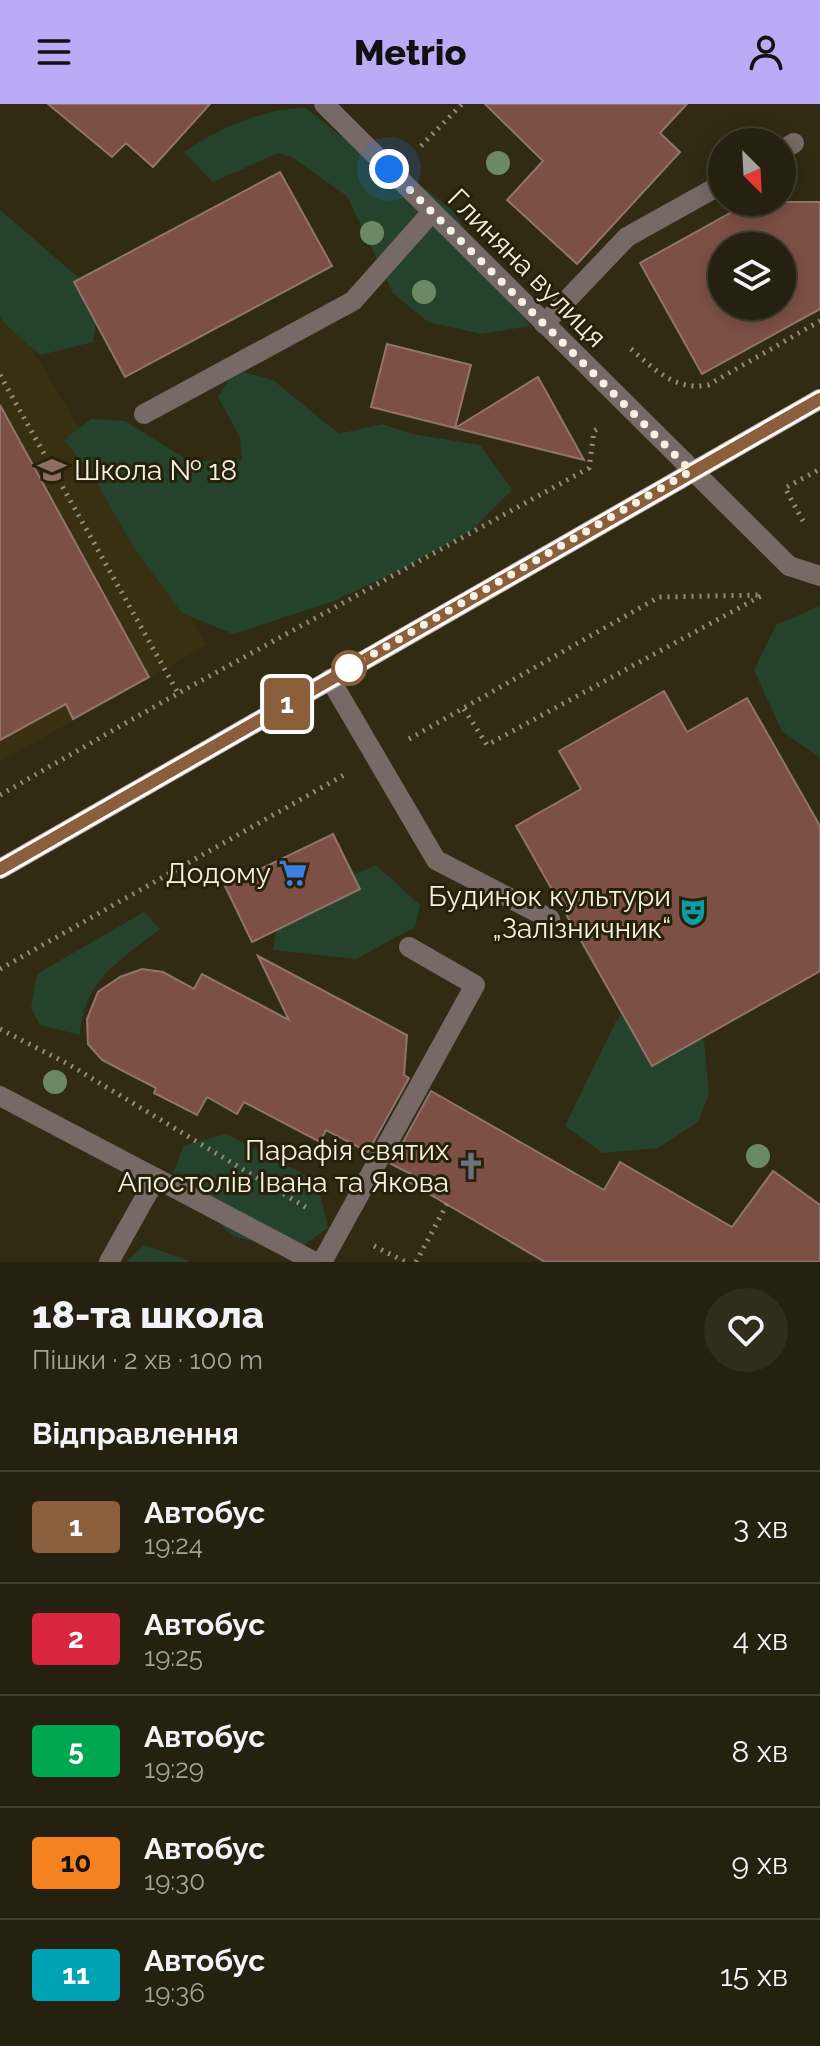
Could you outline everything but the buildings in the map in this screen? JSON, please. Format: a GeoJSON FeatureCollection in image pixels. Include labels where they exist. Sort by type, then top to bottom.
{"type":"FeatureCollection","features":[{"type":"Feature","properties":{"kind":"main road"},"geometry":{"type":"LineString","coordinates":[[0,869],[820,399]]}},
{"type":"Feature","properties":{"kind":"street","name":"Глиняна вулиця"},"geometry":{"type":"LineString","coordinates":[[324,104],[789,566],[820,576]]}},
{"type":"Feature","properties":{"kind":"street"},"geometry":{"type":"LineString","coordinates":[[544,324],[627,237],[708,192]]}},
{"type":"Feature","properties":{"kind":"street"},"geometry":{"type":"LineString","coordinates":[[144,414],[353,301],[432,212]]}},
{"type":"Feature","properties":{"kind":"street"},"geometry":{"type":"LineString","coordinates":[[330,679],[436,860],[550,919]]}},
{"type":"Feature","properties":{"kind":"street"},"geometry":{"type":"LineString","coordinates":[[322,1262],[475,985],[409,947]]}},
{"type":"Feature","properties":{"kind":"street"},"geometry":{"type":"LineString","coordinates":[[0,1096],[315,1262]]}},
{"type":"Feature","properties":{"kind":"street"},"geometry":{"type":"LineString","coordinates":[[109,1262],[156,1178]]}},
{"type":"Feature","properties":{"kind":"path"},"geometry":{"type":"LineString","coordinates":[[420,146],[462,104]]}},
{"type":"Feature","properties":{"kind":"path"},"geometry":{"type":"LineString","coordinates":[[620,339],[654,369],[675,383],[693,388],[708,385],[820,321]]}},
{"type":"Feature","properties":{"kind":"path"},"geometry":{"type":"LineString","coordinates":[[0,375],[178,693]]}},
{"type":"Feature","properties":{"kind":"path"},"geometry":{"type":"LineString","coordinates":[[0,795],[178,693],[589,468],[594,431],[605,425]]}},
{"type":"Feature","properties":{"kind":"path"},"geometry":{"type":"LineString","coordinates":[[804,523],[785,488],[820,469]]}},
{"type":"Feature","properties":{"kind":"path"},"geometry":{"type":"LineString","coordinates":[[464,709],[487,745],[762,595]]}},
{"type":"Feature","properties":{"kind":"path"},"geometry":{"type":"LineString","coordinates":[[0,1029],[68,1064],[341,1229],[406,1262]]}},
{"type":"Feature","properties":{"kind":"path"},"geometry":{"type":"LineString","coordinates":[[416,1262],[447,1204]]}},
{"type":"Feature","properties":{"kind":"shaded area","name":"Школа № 18"},"geometry":{"type":"Polygon","coordinates":[[[0,294],[207,645],[0,762],[0,294]]]}},
{"type":"Feature","properties":{"kind":"green space"},"geometry":{"type":"Polygon","coordinates":[[[306,108],[338,134],[390,161],[452,210],[530,326],[481,334],[428,322],[393,293],[347,196],[292,157],[278,153],[213,182],[184,152],[242,121],[273,112],[306,108]]]}},
{"type":"Feature","properties":{"kind":"green space"},"geometry":{"type":"Polygon","coordinates":[[[0,210],[100,296],[93,342],[40,355],[4,323],[0,316],[0,210]]]}},
{"type":"Feature","properties":{"kind":"green space"},"geometry":{"type":"Polygon","coordinates":[[[235,370],[273,380],[339,434],[382,424],[412,434],[480,445],[512,490],[472,530],[404,568],[334,601],[233,634],[182,613],[131,543],[94,477],[64,440],[91,419],[125,421],[189,461],[242,460],[240,437],[218,397],[235,370]]]}},
{"type":"Feature","properties":{"kind":"green space"},"geometry":{"type":"Polygon","coordinates":[[[820,606],[820,758],[782,731],[754,670],[776,625],[820,606]]]}},
{"type":"Feature","properties":{"kind":"green space"},"geometry":{"type":"Polygon","coordinates":[[[376,865],[420,905],[415,927],[356,959],[273,950],[280,907],[376,865]]]}},
{"type":"Feature","properties":{"kind":"green space"},"geometry":{"type":"Polygon","coordinates":[[[144,912],[160,929],[118,962],[96,986],[82,1016],[80,1035],[40,1025],[31,1008],[37,974],[144,912]]]}},
{"type":"Feature","properties":{"kind":"green space"},"geometry":{"type":"Polygon","coordinates":[[[665,992],[704,1041],[709,1094],[698,1122],[658,1148],[603,1153],[565,1126],[616,1021],[637,997],[665,992]]]}},
{"type":"Feature","properties":{"kind":"green space"},"geometry":{"type":"Polygon","coordinates":[[[226,1134],[317,1181],[328,1228],[297,1250],[234,1237],[171,1180],[183,1146],[226,1134]]]}},
{"type":"Feature","properties":{"kind":"green space"},"geometry":{"type":"Polygon","coordinates":[[[144,1245],[187,1260],[189,1262],[126,1262],[144,1245]]]}},
{"type":"Feature","properties":{"kind":"bus line","name":"1"},"geometry":{"type":"LineString","coordinates":[[0,869],[820,399]]}},
{"type":"Feature","properties":{"kind":"place","name":"Школа № 18"},"geometry":{"type":"Point","coordinates":[52,470]}},
{"type":"Feature","properties":{"kind":"place","name":"Додому"},"geometry":{"type":"Point","coordinates":[293,873]}},
{"type":"Feature","properties":{"kind":"place","name":"Будинок культури „Залізничник“"},"geometry":{"type":"Point","coordinates":[693,912]}},
{"type":"Feature","properties":{"kind":"place","name":"Парафія святих Апостолів Івана та Якова"},"geometry":{"type":"Point","coordinates":[471,1166]}},
{"type":"Feature","properties":{"kind":"route"},"geometry":{"type":"LineString","coordinates":[[349,668],[691,471],[389,169]]}}]}
